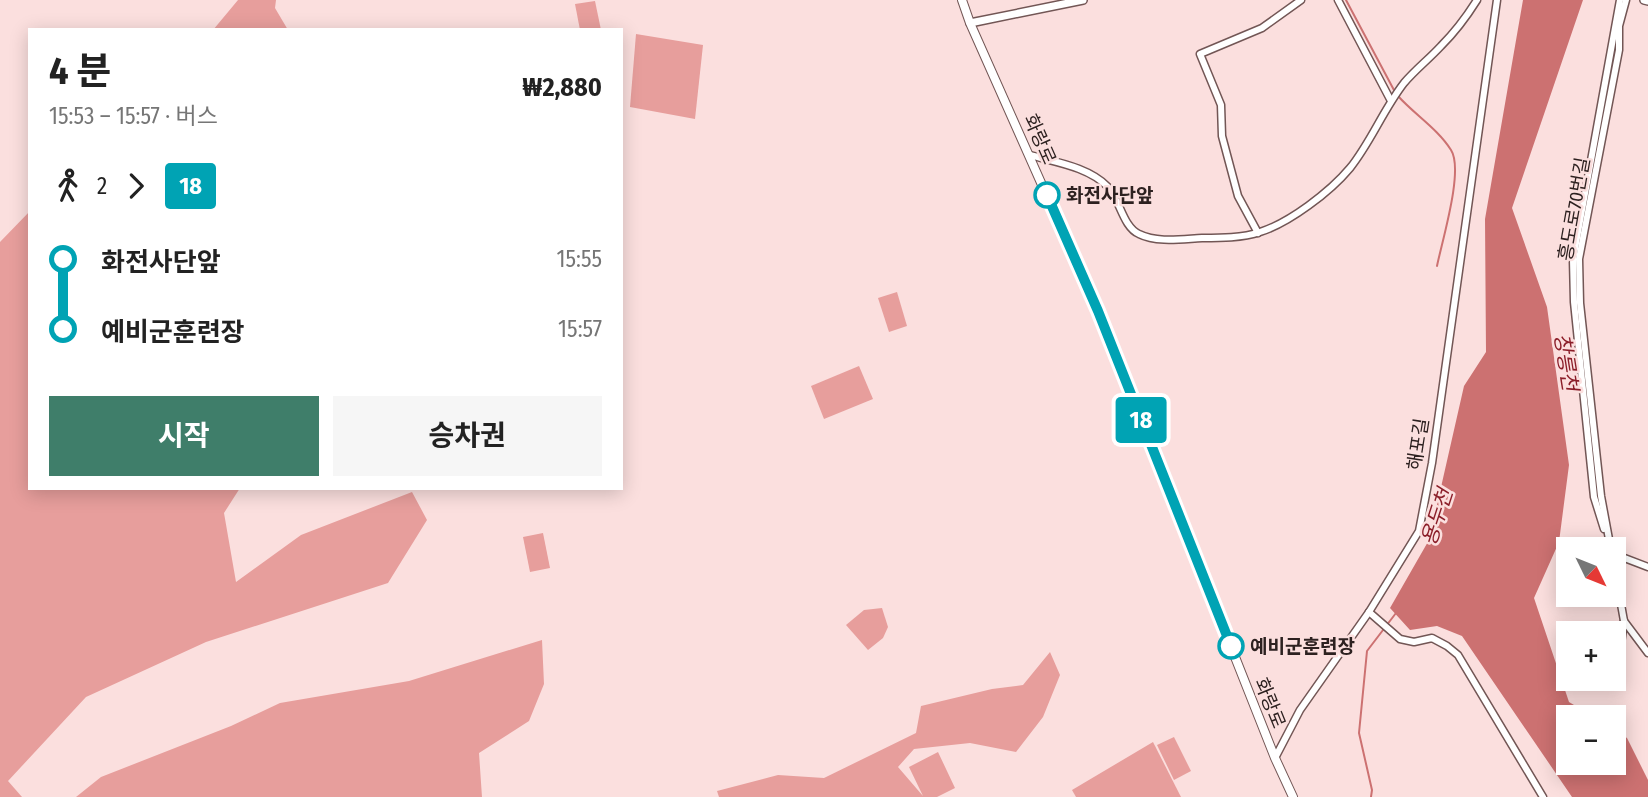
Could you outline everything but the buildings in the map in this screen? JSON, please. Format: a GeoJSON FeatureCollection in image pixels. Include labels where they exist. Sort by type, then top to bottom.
{"type":"FeatureCollection","features":[{"type":"Feature","properties":{"kind":"main road","name":"화랑로"},"geometry":{"type":"LineString","coordinates":[[962,0],[1098,311],[1275,758],[1293,797]]}},
{"type":"Feature","properties":{"kind":"street"},"geometry":{"type":"LineString","coordinates":[[970,23],[1083,0]]}},
{"type":"Feature","properties":{"kind":"street"},"geometry":{"type":"LineString","coordinates":[[1258,233],[1238,196],[1222,136],[1221,105],[1200,54],[1262,28],[1301,0]]}},
{"type":"Feature","properties":{"kind":"street"},"geometry":{"type":"LineString","coordinates":[[1338,0],[1392,99]]}},
{"type":"Feature","properties":{"kind":"street"},"geometry":{"type":"LineString","coordinates":[[1030,155],[1092,175],[1107,185],[1119,202],[1127,223],[1140,235],[1153,239],[1220,238],[1258,233],[1276,226],[1336,182],[1350,167],[1392,99],[1441,46],[1477,0]]}},
{"type":"Feature","properties":{"kind":"street","name":"해포길"},"geometry":{"type":"LineString","coordinates":[[1275,758],[1300,710],[1369,612],[1419,531],[1432,463],[1497,0]]}},
{"type":"Feature","properties":{"kind":"street"},"geometry":{"type":"LineString","coordinates":[[1608,537],[1594,497],[1574,302],[1573,260],[1620,0]]}},
{"type":"Feature","properties":{"kind":"street","name":"흥도로70번길"},"geometry":{"type":"LineString","coordinates":[[1608,537],[1601,496],[1580,303],[1579,258],[1619,50],[1619,26],[1626,0]]}},
{"type":"Feature","properties":{"kind":"street"},"geometry":{"type":"LineString","coordinates":[[1626,558],[1648,566]]}},
{"type":"Feature","properties":{"kind":"street"},"geometry":{"type":"LineString","coordinates":[[1622,607],[1624,621]]}},
{"type":"Feature","properties":{"kind":"street"},"geometry":{"type":"LineString","coordinates":[[1369,612],[1401,639],[1414,642],[1432,638],[1458,655],[1543,797]]}},
{"type":"Feature","properties":{"kind":"street"},"geometry":{"type":"LineString","coordinates":[[1626,624],[1648,653]]}},
{"type":"Feature","properties":{"kind":"shaded area"},"geometry":{"type":"Polygon","coordinates":[[[238,0],[276,0],[275,8],[287,28],[215,28],[238,0]]]}},
{"type":"Feature","properties":{"kind":"shaded area"},"geometry":{"type":"Polygon","coordinates":[[[595,1],[601,28],[580,28],[575,4],[595,1]]]}},
{"type":"Feature","properties":{"kind":"shaded area"},"geometry":{"type":"Polygon","coordinates":[[[636,34],[703,45],[695,119],[630,107],[636,34]]]}},
{"type":"Feature","properties":{"kind":"shaded area"},"geometry":{"type":"Polygon","coordinates":[[[28,213],[28,490],[239,490],[224,513],[236,582],[301,535],[412,492],[427,520],[388,583],[206,642],[86,697],[8,781],[22,797],[0,797],[0,242],[28,213]]]}},
{"type":"Feature","properties":{"kind":"shaded area"},"geometry":{"type":"Polygon","coordinates":[[[897,292],[907,326],[889,332],[878,298],[897,292]]]}},
{"type":"Feature","properties":{"kind":"shaded area"},"geometry":{"type":"Polygon","coordinates":[[[859,366],[873,399],[824,419],[811,386],[859,366]]]}},
{"type":"Feature","properties":{"kind":"shaded area"},"geometry":{"type":"Polygon","coordinates":[[[543,533],[550,568],[530,572],[523,537],[543,533]]]}},
{"type":"Feature","properties":{"kind":"shaded area"},"geometry":{"type":"Polygon","coordinates":[[[882,608],[888,627],[883,638],[868,650],[846,625],[864,610],[882,608]]]}},
{"type":"Feature","properties":{"kind":"shaded area"},"geometry":{"type":"Polygon","coordinates":[[[542,640],[544,684],[529,721],[479,753],[482,797],[76,797],[101,777],[231,726],[280,703],[409,681],[542,640]]]}},
{"type":"Feature","properties":{"kind":"shaded area"},"geometry":{"type":"Polygon","coordinates":[[[1050,652],[1060,675],[1043,717],[1016,752],[970,743],[914,749],[898,767],[923,796],[909,767],[938,752],[955,788],[937,797],[719,797],[717,791],[778,775],[824,778],[916,733],[921,706],[992,689],[1023,685],[1050,652]]]}},
{"type":"Feature","properties":{"kind":"shaded area"},"geometry":{"type":"Polygon","coordinates":[[[1174,737],[1191,771],[1174,780],[1157,745],[1174,737]]]}},
{"type":"Feature","properties":{"kind":"shaded area"},"geometry":{"type":"Polygon","coordinates":[[[1153,742],[1181,797],[1076,797],[1072,790],[1153,742]]]}},
{"type":"Feature","properties":{"kind":"water"},"geometry":{"type":"Polygon","coordinates":[[[1523,0],[1583,0],[1512,208],[1547,307],[1569,465],[1560,537],[1556,537],[1556,549],[1534,598],[1556,663],[1556,691],[1565,691],[1569,702],[1574,705],[1556,705],[1556,774],[1462,636],[1437,626],[1410,630],[1390,608],[1429,540],[1464,386],[1486,352],[1485,219],[1523,0]]]}},
{"type":"Feature","properties":{"kind":"water"},"geometry":{"type":"Polygon","coordinates":[[[1627,738],[1648,780],[1648,797],[1572,797],[1557,775],[1626,775],[1627,738]]]}},
{"type":"Feature","properties":{"kind":"waterway"},"geometry":{"type":"LineString","coordinates":[[1346,0],[1395,92]]}},
{"type":"Feature","properties":{"kind":"waterway"},"geometry":{"type":"LineString","coordinates":[[1398,96],[1439,135],[1451,150],[1454,160],[1454,189],[1437,266]]}},
{"type":"Feature","properties":{"kind":"waterway","name":"용두천"},"geometry":{"type":"LineString","coordinates":[[1371,797],[1372,790],[1359,733],[1367,651],[1396,613]]}},
{"type":"Feature","properties":{"kind":"bus line","name":"18"},"geometry":{"type":"LineString","coordinates":[[1047,195],[1098,311],[1231,646]]}},
{"type":"Feature","properties":{"kind":"place","name":"화전사단앞"},"geometry":{"type":"Point","coordinates":[1047,195]}},
{"type":"Feature","properties":{"kind":"place","name":"예비군훈련장"},"geometry":{"type":"Point","coordinates":[1231,646]}},
{"type":"Feature","properties":{"kind":"water label","name":"창릉천"},"geometry":{"type":"Point","coordinates":[1566,362]}}]}
